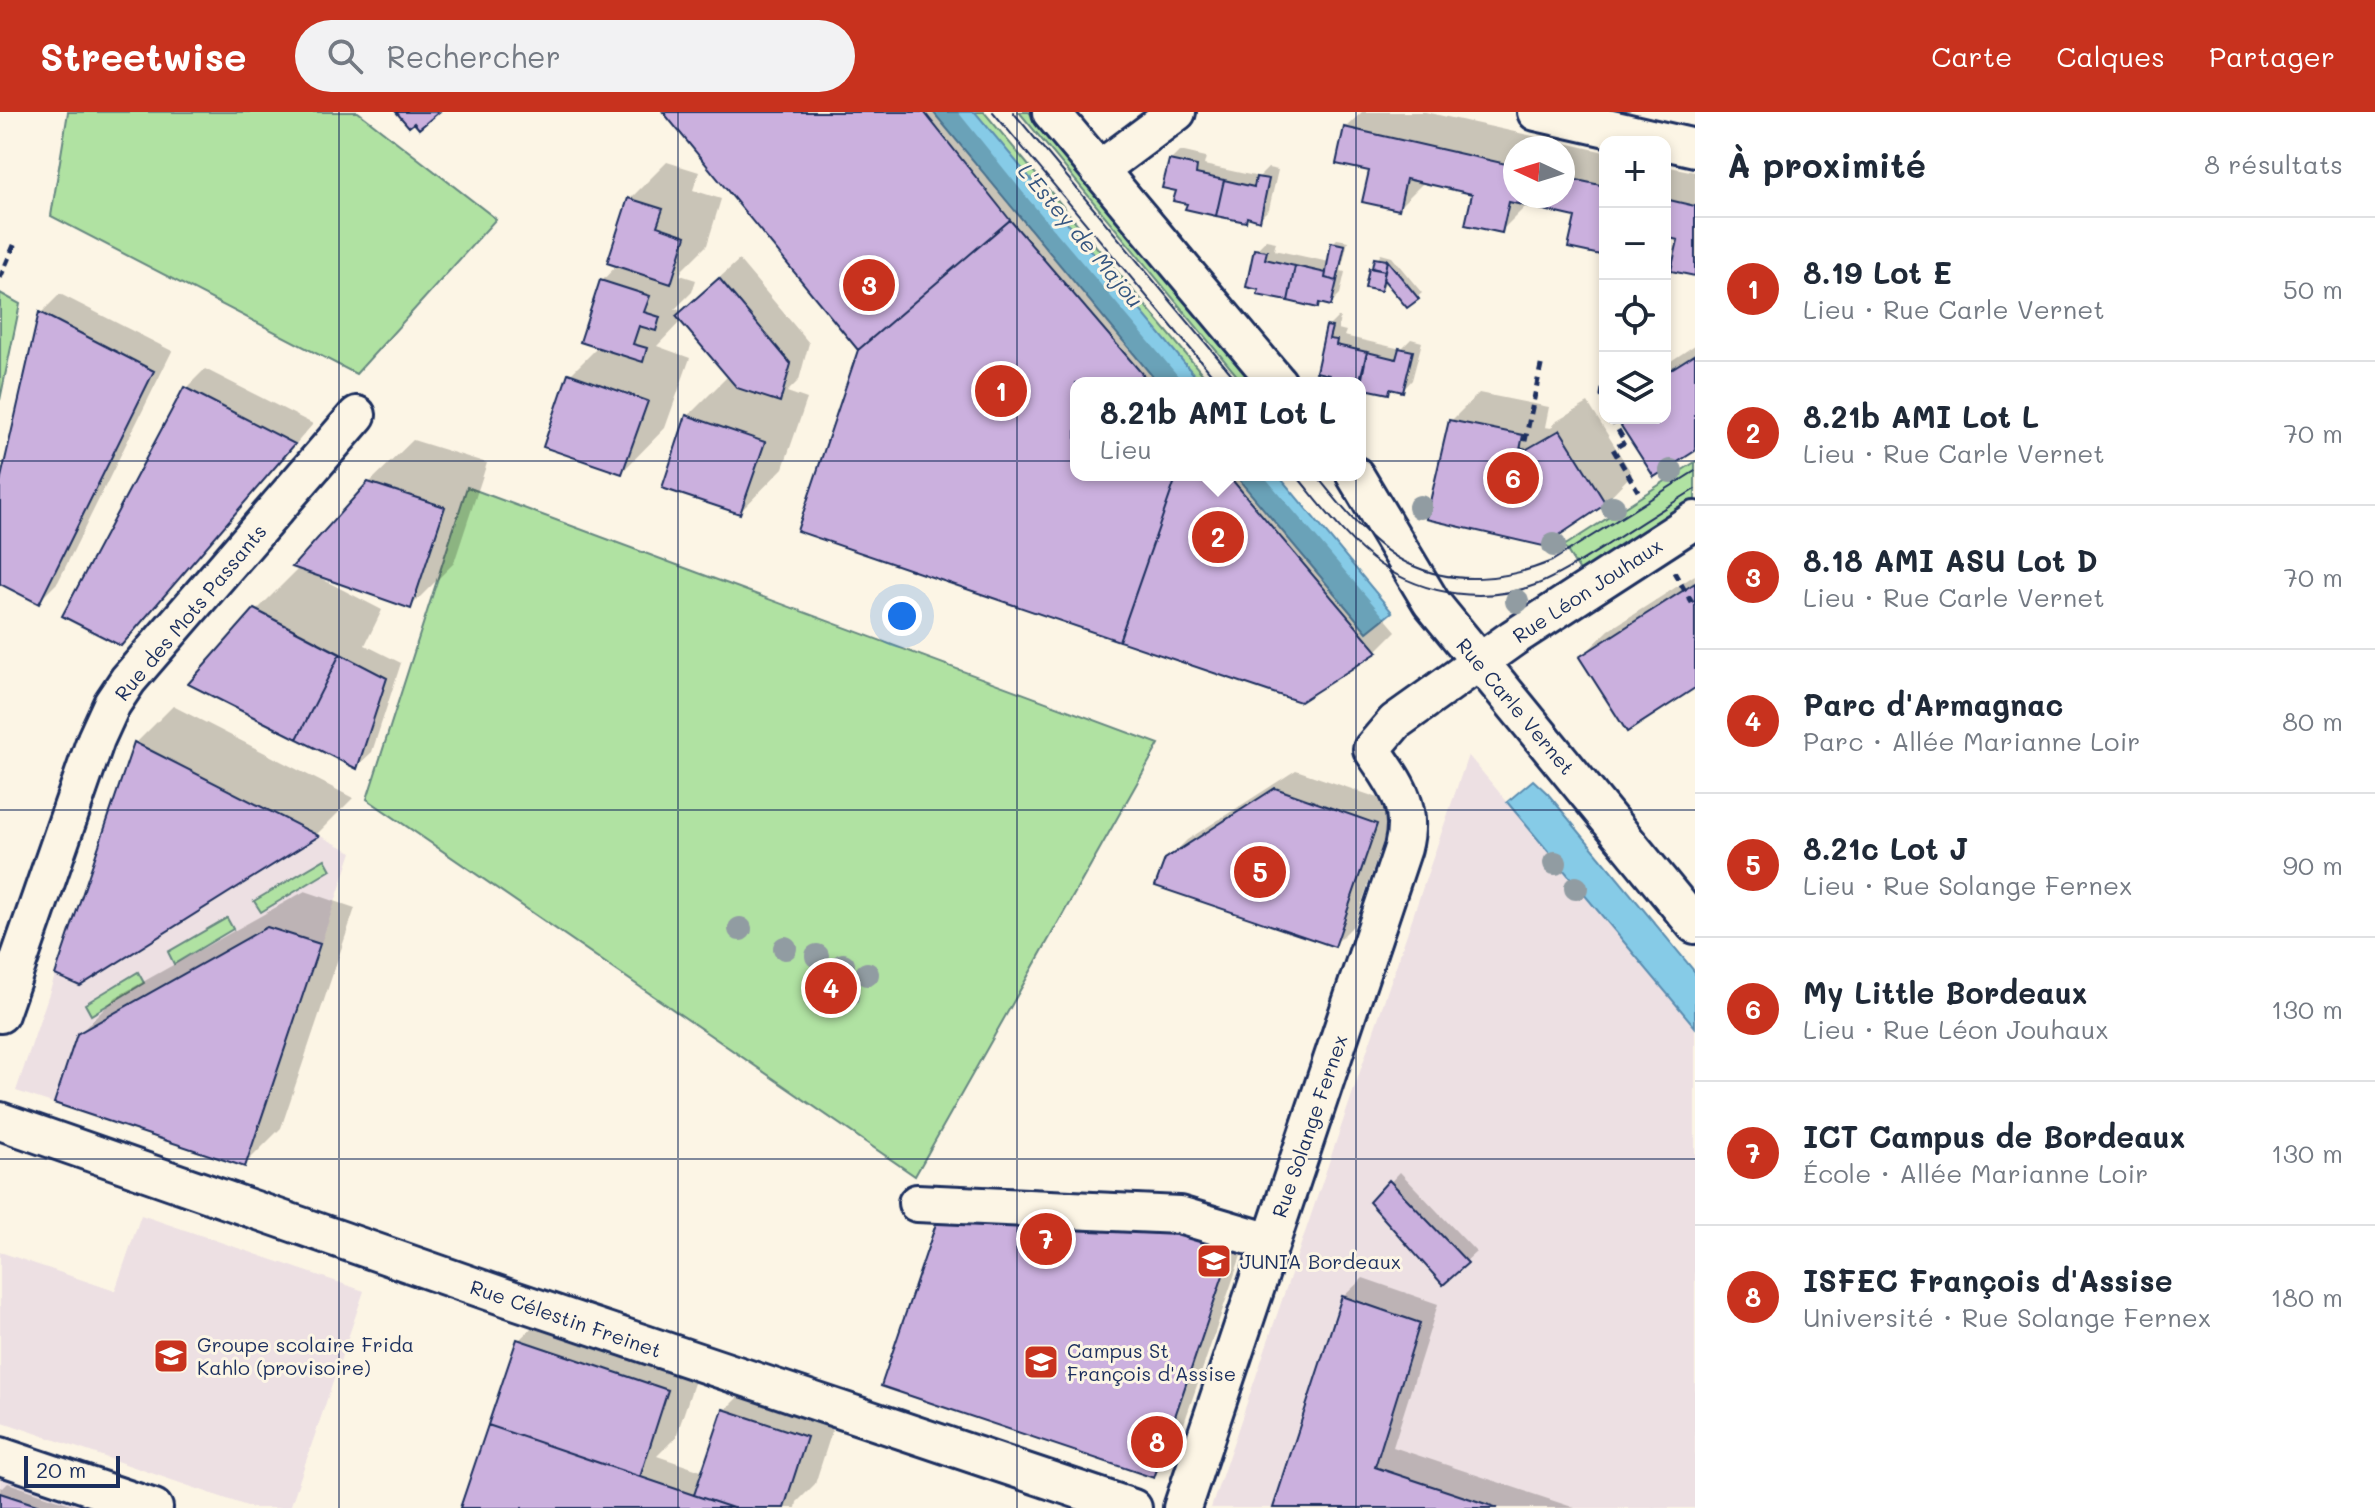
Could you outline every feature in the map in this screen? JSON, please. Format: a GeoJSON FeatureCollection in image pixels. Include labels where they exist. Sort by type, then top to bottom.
{"type":"FeatureCollection","features":[{"type":"Feature","properties":{"kind":"street"},"geometry":{"type":"LineString","coordinates":[[1051,112],[1273,377]]}},
{"type":"Feature","properties":{"kind":"street"},"geometry":{"type":"LineString","coordinates":[[1099,170],[1177,112]]}},
{"type":"Feature","properties":{"kind":"street"},"geometry":{"type":"LineString","coordinates":[[1536,112],[1695,148]]}},
{"type":"Feature","properties":{"kind":"street","name":"Rue des Mots Passants"},"geometry":{"type":"LineString","coordinates":[[0,1014],[96,739],[112,704],[128,680],[357,415]]}},
{"type":"Feature","properties":{"kind":"street","name":"Rue Carle Vernet"},"geometry":{"type":"LineString","coordinates":[[1358,481],[1419,585],[1695,925]]}},
{"type":"Feature","properties":{"kind":"street","name":"Rue Léon Jouhaux"},"geometry":{"type":"LineString","coordinates":[[1372,749],[1395,722],[1526,630],[1695,520]]}},
{"type":"Feature","properties":{"kind":"street","name":"Rue Solange Fernex"},"geometry":{"type":"LineString","coordinates":[[1182,1508],[1408,829],[1405,806],[1372,749]]}},
{"type":"Feature","properties":{"kind":"street","name":"Rue Célestin Freinet"},"geometry":{"type":"LineString","coordinates":[[0,1121],[523,1303],[1133,1508]]}},
{"type":"Feature","properties":{"kind":"street"},"geometry":{"type":"LineString","coordinates":[[917,1203],[1179,1215],[1270,1242]]}},
{"type":"Feature","properties":{"kind":"street"},"geometry":{"type":"LineString","coordinates":[[0,1456],[154,1508]]}},
{"type":"Feature","properties":{"kind":"path"},"geometry":{"type":"LineString","coordinates":[[0,278],[15,243]]}},
{"type":"Feature","properties":{"kind":"path"},"geometry":{"type":"LineString","coordinates":[[1522,455],[1542,361]]}},
{"type":"Feature","properties":{"kind":"path"},"geometry":{"type":"LineString","coordinates":[[1614,424],[1625,442],[1613,449],[1638,491]]}},
{"type":"Feature","properties":{"kind":"path"},"geometry":{"type":"LineString","coordinates":[[1674,572],[1695,608]]}},
{"type":"Feature","properties":{"kind":"shaded area"},"geometry":{"type":"Polygon","coordinates":[[[134,742],[352,852],[245,1167],[16,1091],[134,742]]]}},
{"type":"Feature","properties":{"kind":"shaded area"},"geometry":{"type":"Polygon","coordinates":[[[1468,755],[1695,1027],[1695,1508],[1211,1508],[1468,755]]]}},
{"type":"Feature","properties":{"kind":"shaded area","name":"Groupe scolaire Frida Kahlo (provisoire)"},"geometry":{"type":"Polygon","coordinates":[[[141,1215],[364,1291],[290,1508],[253,1508],[0,1421],[0,1252],[115,1291],[141,1215]]]}},
{"type":"Feature","properties":{"kind":"shaded area"},"geometry":{"type":"Polygon","coordinates":[[[0,1475],[97,1508],[0,1508],[0,1475]]]}},
{"type":"Feature","properties":{"kind":"green space"},"geometry":{"type":"Polygon","coordinates":[[[68,112],[358,112],[496,219],[356,374],[51,216],[68,112]]]}},
{"type":"Feature","properties":{"kind":"green space"},"geometry":{"type":"Polygon","coordinates":[[[974,112],[984,112],[1205,377],[1195,377],[974,112]]]}},
{"type":"Feature","properties":{"kind":"green space"},"geometry":{"type":"Polygon","coordinates":[[[1019,112],[1029,112],[1250,377],[1238,377],[1019,112]]]}},
{"type":"Feature","properties":{"kind":"green space"},"geometry":{"type":"Polygon","coordinates":[[[0,293],[20,304],[0,400],[0,293]]]}},
{"type":"Feature","properties":{"kind":"green space"},"geometry":{"type":"Polygon","coordinates":[[[1695,462],[1695,499],[1581,573],[1564,546],[1695,462]]]}},
{"type":"Feature","properties":{"kind":"green space"},"geometry":{"type":"Polygon","coordinates":[[[467,487],[1159,744],[915,1176],[367,799],[467,487]]]}},
{"type":"Feature","properties":{"kind":"green space"},"geometry":{"type":"Polygon","coordinates":[[[325,859],[331,870],[261,912],[254,901],[325,859]]]}},
{"type":"Feature","properties":{"kind":"green space"},"geometry":{"type":"Polygon","coordinates":[[[227,918],[233,929],[174,964],[168,952],[227,918]]]}},
{"type":"Feature","properties":{"kind":"green space"},"geometry":{"type":"Polygon","coordinates":[[[138,972],[144,983],[91,1015],[85,1004],[138,972]]]}},
{"type":"Feature","properties":{"kind":"water"},"geometry":{"type":"Polygon","coordinates":[[[933,112],[975,112],[1196,377],[1153,377],[933,112]]]}},
{"type":"Feature","properties":{"kind":"water"},"geometry":{"type":"Polygon","coordinates":[[[1240,481],[1283,481],[1392,612],[1367,632],[1240,481]]]}},
{"type":"Feature","properties":{"kind":"water"},"geometry":{"type":"Polygon","coordinates":[[[1533,780],[1548,794],[1695,972],[1695,1027],[1507,802],[1533,780]]]}},
{"type":"Feature","properties":{"kind":"building"},"geometry":{"type":"Polygon","coordinates":[[[396,112],[439,112],[419,129],[414,123],[409,127],[396,112]]]}},
{"type":"Feature","properties":{"kind":"building"},"geometry":{"type":"Polygon","coordinates":[[[663,112],[924,112],[1010,220],[858,350],[663,112]]]}},
{"type":"Feature","properties":{"kind":"building"},"geometry":{"type":"Polygon","coordinates":[[[1344,127],[1503,163],[1503,208],[1508,208],[1502,233],[1465,225],[1472,194],[1406,179],[1399,210],[1362,202],[1369,171],[1336,164],[1344,127]]]}},
{"type":"Feature","properties":{"kind":"building"},"geometry":{"type":"Polygon","coordinates":[[[1169,160],[1197,166],[1196,174],[1224,180],[1216,216],[1185,209],[1187,204],[1173,201],[1176,191],[1162,188],[1169,160]]]}},
{"type":"Feature","properties":{"kind":"building"},"geometry":{"type":"Polygon","coordinates":[[[1256,177],[1269,179],[1260,221],[1247,217],[1246,222],[1216,216],[1224,180],[1254,187],[1256,177]]]}},
{"type":"Feature","properties":{"kind":"building"},"geometry":{"type":"Polygon","coordinates":[[[1575,180],[1599,185],[1599,255],[1568,248],[1575,217],[1535,208],[1575,208],[1575,180]]]}},
{"type":"Feature","properties":{"kind":"building"},"geometry":{"type":"Polygon","coordinates":[[[628,198],[663,209],[657,226],[686,236],[671,284],[607,263],[628,198]]]}},
{"type":"Feature","properties":{"kind":"building"},"geometry":{"type":"Polygon","coordinates":[[[1671,200],[1695,206],[1695,276],[1671,271],[1678,240],[1671,238],[1671,200]]]}},
{"type":"Feature","properties":{"kind":"building"},"geometry":{"type":"Polygon","coordinates":[[[1010,220],[1145,377],[1070,377],[1070,481],[1175,481],[1119,641],[797,531],[858,350],[1010,220]]]}},
{"type":"Feature","properties":{"kind":"building"},"geometry":{"type":"Polygon","coordinates":[[[1331,242],[1345,245],[1337,281],[1325,278],[1331,242]]]}},
{"type":"Feature","properties":{"kind":"building"},"geometry":{"type":"Polygon","coordinates":[[[1254,249],[1267,251],[1265,259],[1295,266],[1288,301],[1257,295],[1259,290],[1246,287],[1254,249]]]}},
{"type":"Feature","properties":{"kind":"building"},"geometry":{"type":"Polygon","coordinates":[[[1374,258],[1387,260],[1385,271],[1372,268],[1374,258]]]}},
{"type":"Feature","properties":{"kind":"building"},"geometry":{"type":"Polygon","coordinates":[[[1387,260],[1419,299],[1407,308],[1383,279],[1387,260]]]}},
{"type":"Feature","properties":{"kind":"building"},"geometry":{"type":"Polygon","coordinates":[[[1295,266],[1326,273],[1325,278],[1337,281],[1331,306],[1319,303],[1318,308],[1288,301],[1295,266]]]}},
{"type":"Feature","properties":{"kind":"building"},"geometry":{"type":"Polygon","coordinates":[[[1369,268],[1385,271],[1381,291],[1365,288],[1369,268]]]}},
{"type":"Feature","properties":{"kind":"building"},"geometry":{"type":"Polygon","coordinates":[[[719,278],[791,364],[780,402],[737,388],[676,316],[719,278]]]}},
{"type":"Feature","properties":{"kind":"building"},"geometry":{"type":"Polygon","coordinates":[[[600,280],[650,296],[644,312],[660,317],[656,331],[639,326],[633,344],[647,348],[643,362],[580,342],[600,280]]]}},
{"type":"Feature","properties":{"kind":"building"},"geometry":{"type":"Polygon","coordinates":[[[39,312],[154,371],[39,604],[0,584],[0,482],[39,312]]]}},
{"type":"Feature","properties":{"kind":"building"},"geometry":{"type":"Polygon","coordinates":[[[1326,326],[1332,327],[1329,339],[1337,340],[1336,345],[1367,352],[1361,377],[1329,377],[1316,372],[1326,326]]]}},
{"type":"Feature","properties":{"kind":"building"},"geometry":{"type":"Polygon","coordinates":[[[1399,348],[1413,351],[1403,392],[1390,389],[1389,394],[1366,389],[1366,377],[1362,377],[1367,352],[1396,359],[1399,348]]]}},
{"type":"Feature","properties":{"kind":"building"},"geometry":{"type":"Polygon","coordinates":[[[1695,354],[1695,451],[1654,477],[1620,424],[1671,424],[1671,369],[1695,354]]]}},
{"type":"Feature","properties":{"kind":"building"},"geometry":{"type":"Polygon","coordinates":[[[568,373],[648,401],[622,474],[543,447],[568,373]]]}},
{"type":"Feature","properties":{"kind":"building"},"geometry":{"type":"Polygon","coordinates":[[[184,387],[295,444],[121,646],[62,616],[184,387]]]}},
{"type":"Feature","properties":{"kind":"building"},"geometry":{"type":"Polygon","coordinates":[[[686,415],[765,442],[740,514],[662,488],[686,415]]]}},
{"type":"Feature","properties":{"kind":"building"},"geometry":{"type":"Polygon","coordinates":[[[1449,420],[1523,435],[1519,455],[1526,456],[1527,449],[1560,430],[1606,504],[1543,546],[1426,519],[1449,420]]]}},
{"type":"Feature","properties":{"kind":"building"},"geometry":{"type":"Polygon","coordinates":[[[1175,481],[1233,481],[1378,652],[1300,702],[1119,641],[1175,481]]]}},
{"type":"Feature","properties":{"kind":"building"},"geometry":{"type":"Polygon","coordinates":[[[368,482],[445,507],[411,609],[292,567],[368,482]]]}},
{"type":"Feature","properties":{"kind":"building"},"geometry":{"type":"Polygon","coordinates":[[[1695,583],[1695,688],[1627,732],[1579,657],[1695,583]]]}},
{"type":"Feature","properties":{"kind":"building"},"geometry":{"type":"Polygon","coordinates":[[[254,609],[387,678],[357,769],[188,684],[254,609]]]}},
{"type":"Feature","properties":{"kind":"building"},"geometry":{"type":"Polygon","coordinates":[[[254,609],[340,654],[297,739],[188,684],[254,609]]]}},
{"type":"Feature","properties":{"kind":"building"},"geometry":{"type":"Polygon","coordinates":[[[134,742],[319,836],[80,986],[55,975],[134,742]]]}},
{"type":"Feature","properties":{"kind":"building"},"geometry":{"type":"Polygon","coordinates":[[[1275,788],[1377,824],[1335,947],[1155,886],[1165,859],[1275,788]]]}},
{"type":"Feature","properties":{"kind":"building"},"geometry":{"type":"Polygon","coordinates":[[[267,927],[320,944],[245,1167],[54,1103],[77,1034],[267,927]]]}},
{"type":"Feature","properties":{"kind":"building"},"geometry":{"type":"Polygon","coordinates":[[[1389,1180],[1468,1263],[1443,1285],[1369,1202],[1389,1180]]]}},
{"type":"Feature","properties":{"kind":"building","name":"Campus St François d'Assise"},"geometry":{"type":"Polygon","coordinates":[[[940,1212],[1151,1221],[1232,1249],[1154,1478],[881,1386],[940,1212]]]}},
{"type":"Feature","properties":{"kind":"building"},"geometry":{"type":"Polygon","coordinates":[[[1342,1296],[1420,1323],[1375,1467],[1498,1508],[1273,1508],[1342,1296]]]}},
{"type":"Feature","properties":{"kind":"building"},"geometry":{"type":"Polygon","coordinates":[[[517,1339],[668,1390],[640,1477],[488,1425],[517,1339]]]}},
{"type":"Feature","properties":{"kind":"building"},"geometry":{"type":"Polygon","coordinates":[[[723,1409],[807,1437],[784,1508],[733,1508],[694,1495],[723,1409]]]}},
{"type":"Feature","properties":{"kind":"building"},"geometry":{"type":"Polygon","coordinates":[[[488,1425],[694,1495],[733,1508],[460,1508],[488,1425]]]}},
{"type":"Feature","properties":{"kind":"building"},"geometry":{"type":"Polygon","coordinates":[[[0,1493],[46,1508],[0,1508],[0,1493]]]}},
{"type":"Feature","properties":{"kind":"tram line"},"geometry":{"type":"LineString","coordinates":[[993,112],[1214,377]]}},
{"type":"Feature","properties":{"kind":"tram line"},"geometry":{"type":"LineString","coordinates":[[1013,112],[1234,377]]}},
{"type":"Feature","properties":{"kind":"tram line"},"geometry":{"type":"LineString","coordinates":[[1321,481],[1358,525],[1395,557],[1426,571],[1480,578],[1517,573],[1552,561],[1695,471]]}},
{"type":"Feature","properties":{"kind":"tram line"},"geometry":{"type":"LineString","coordinates":[[1301,481],[1345,534],[1379,564],[1397,575],[1436,590],[1477,595],[1518,590],[1547,580],[1695,489]]}},
{"type":"Feature","properties":{"kind":"place","name":"8.18 AMI ASU Lot D"},"geometry":{"type":"Point","coordinates":[869,285]}},
{"type":"Feature","properties":{"kind":"place","name":"8.19 Lot E"},"geometry":{"type":"Point","coordinates":[1001,391]}},
{"type":"Feature","properties":{"kind":"place","name":"My Little Bordeaux"},"geometry":{"type":"Point","coordinates":[1513,478]}},
{"type":"Feature","properties":{"kind":"place","name":"8.21b AMI Lot L"},"geometry":{"type":"Point","coordinates":[1218,537]}},
{"type":"Feature","properties":{"kind":"place","name":"8.21c Lot J"},"geometry":{"type":"Point","coordinates":[1260,872]}},
{"type":"Feature","properties":{"kind":"place","name":"Parc d'Armagnac"},"geometry":{"type":"Point","coordinates":[831,988]}},
{"type":"Feature","properties":{"kind":"place","name":"ICT Campus de Bordeaux"},"geometry":{"type":"Point","coordinates":[1046,1239]}},
{"type":"Feature","properties":{"kind":"place","name":"JUNIA Bordeaux"},"geometry":{"type":"Point","coordinates":[1214,1261]}},
{"type":"Feature","properties":{"kind":"place","name":"Groupe scolaire Frida Kahlo (provisoire)"},"geometry":{"type":"Point","coordinates":[171,1356]}},
{"type":"Feature","properties":{"kind":"place","name":"Campus St François d'Assise"},"geometry":{"type":"Point","coordinates":[1041,1362]}},
{"type":"Feature","properties":{"kind":"place","name":"ISFEC François d'Assise"},"geometry":{"type":"Point","coordinates":[1157,1442]}},
{"type":"Feature","properties":{"kind":"water label","name":"L'Estey de Majou"},"geometry":{"type":"Point","coordinates":[1081,235]}}]}
